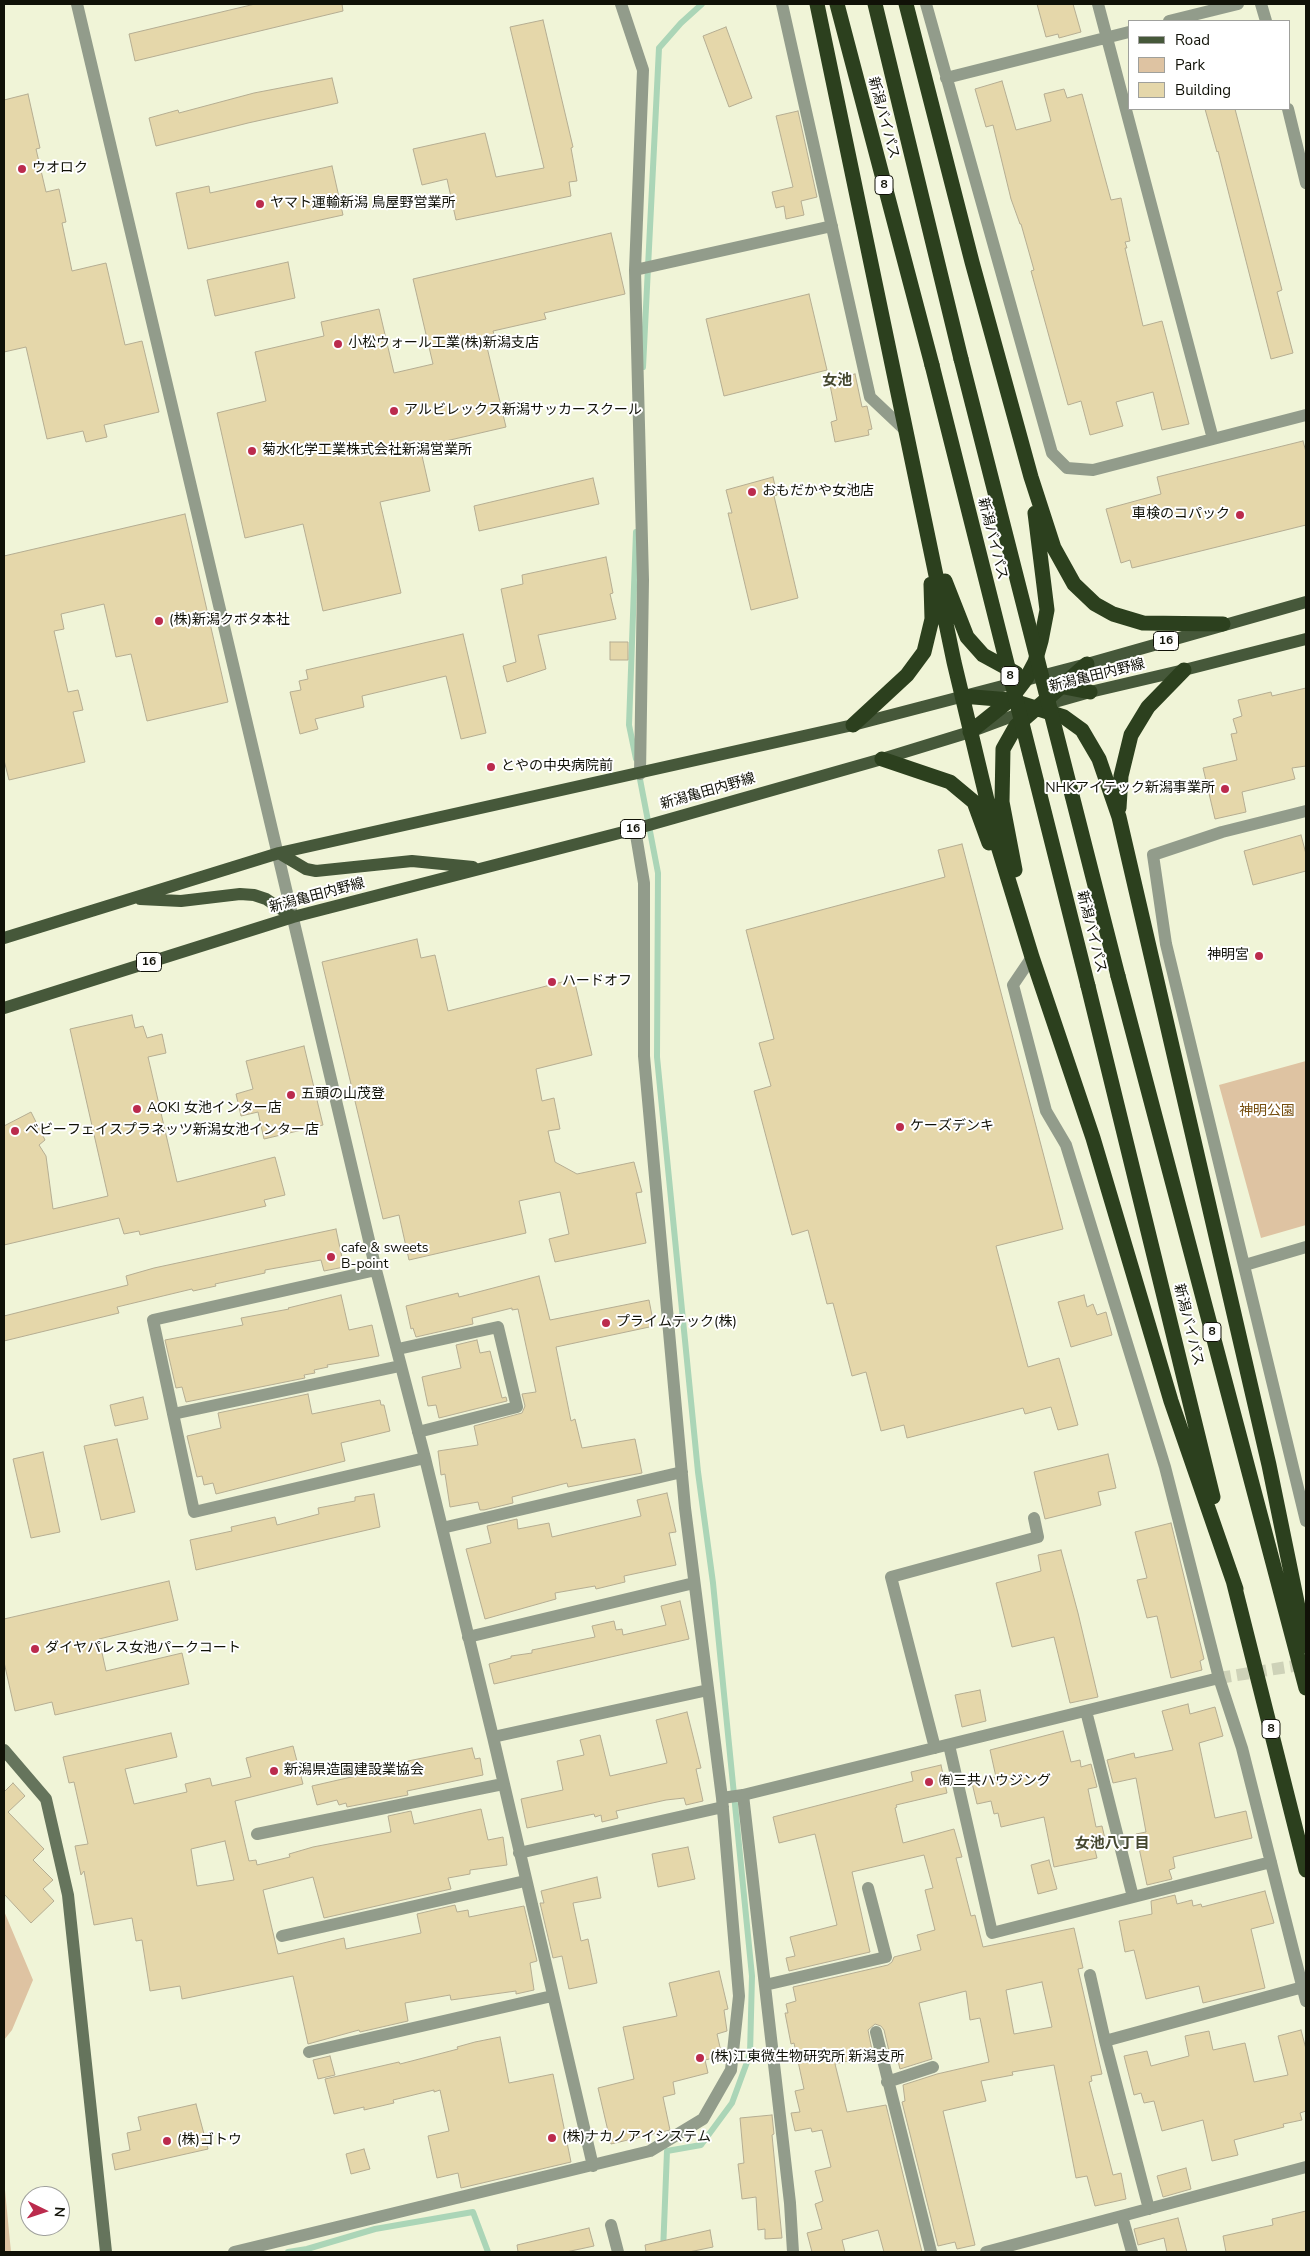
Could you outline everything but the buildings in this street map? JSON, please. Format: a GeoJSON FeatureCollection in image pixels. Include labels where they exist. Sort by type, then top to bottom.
{"type":"FeatureCollection","features":[{"type":"Feature","properties":{"kind":"highway"},"geometry":{"type":"LineString","coordinates":[[817,4],[962,696],[998,846],[1032,957],[1093,1138],[1171,1401],[1236,1590]]}},
{"type":"Feature","properties":{"kind":"highway","name":"新潟バイパス"},"geometry":{"type":"LineString","coordinates":[[836,4],[932,365],[1088,986],[1306,1870]]}},
{"type":"Feature","properties":{"kind":"highway","name":"新潟バイパス"},"geometry":{"type":"LineString","coordinates":[[875,4],[961,359],[1118,976],[1306,1688]]}},
{"type":"Feature","properties":{"kind":"highway"},"geometry":{"type":"LineString","coordinates":[[906,4],[972,262],[1031,477],[1054,548],[1074,584],[1095,604],[1113,614],[1144,623],[1223,624]]}},
{"type":"Feature","properties":{"kind":"highway"},"geometry":{"type":"LineString","coordinates":[[970,732],[1010,700],[1026,679],[1039,648],[1047,610],[1031,477]]}},
{"type":"Feature","properties":{"kind":"highway"},"geometry":{"type":"LineString","coordinates":[[930,545],[967,637],[983,655],[1026,679],[1090,692]]}},
{"type":"Feature","properties":{"kind":"highway"},"geometry":{"type":"LineString","coordinates":[[852,725],[906,675],[924,652],[932,619],[930,545]]}},
{"type":"Feature","properties":{"kind":"highway"},"geometry":{"type":"LineString","coordinates":[[1032,957],[1002,802],[1004,749],[1016,726],[1087,664]]}},
{"type":"Feature","properties":{"kind":"highway"},"geometry":{"type":"LineString","coordinates":[[1119,817],[1121,776],[1131,735],[1148,707],[1184,670]]}},
{"type":"Feature","properties":{"kind":"highway"},"geometry":{"type":"LineString","coordinates":[[962,696],[1010,700],[1064,717],[1082,730],[1099,759],[1119,817],[1269,1465],[1306,1646]]}},
{"type":"Feature","properties":{"kind":"highway"},"geometry":{"type":"LineString","coordinates":[[882,759],[950,782],[974,802],[1032,957]]}},
{"type":"Feature","properties":{"kind":"main road","name":"新潟亀田内野線"},"geometry":{"type":"LineString","coordinates":[[4,938],[279,853],[640,774],[852,725],[1087,664],[1306,602]]}},
{"type":"Feature","properties":{"kind":"main road","name":"新潟亀田内野線"},"geometry":{"type":"LineString","coordinates":[[4,1008],[293,917],[635,829],[882,759],[970,732],[1036,707],[1090,692],[1306,639]]}},
{"type":"Feature","properties":{"kind":"main road"},"geometry":{"type":"LineString","coordinates":[[279,853],[306,869],[316,872],[412,861],[485,868]]}},
{"type":"Feature","properties":{"kind":"main road"},"geometry":{"type":"LineString","coordinates":[[131,898],[181,901],[240,894],[254,895],[266,900],[293,917]]}},
{"type":"Feature","properties":{"kind":"street"},"geometry":{"type":"LineString","coordinates":[[77,4],[376,1270],[398,1349],[400,1366],[442,1528],[593,2166]]}},
{"type":"Feature","properties":{"kind":"street"},"geometry":{"type":"LineString","coordinates":[[620,4],[643,70],[635,270],[643,580],[640,774]]}},
{"type":"Feature","properties":{"kind":"street"},"geometry":{"type":"LineString","coordinates":[[782,4],[870,397],[906,431]]}},
{"type":"Feature","properties":{"kind":"street"},"geometry":{"type":"LineString","coordinates":[[926,4],[1052,453],[1067,468],[1092,470],[1306,415]]}},
{"type":"Feature","properties":{"kind":"street"},"geometry":{"type":"LineString","coordinates":[[1098,4],[1213,439]]}},
{"type":"Feature","properties":{"kind":"street"},"geometry":{"type":"LineString","coordinates":[[1174,20],[1238,4]]}},
{"type":"Feature","properties":{"kind":"street"},"geometry":{"type":"LineString","coordinates":[[1261,4],[1266,20]]}},
{"type":"Feature","properties":{"kind":"street"},"geometry":{"type":"LineString","coordinates":[[946,78],[1128,32]]}},
{"type":"Feature","properties":{"kind":"street"},"geometry":{"type":"LineString","coordinates":[[1288,110],[1306,183]]}},
{"type":"Feature","properties":{"kind":"street"},"geometry":{"type":"LineString","coordinates":[[635,270],[832,226]]}},
{"type":"Feature","properties":{"kind":"street"},"geometry":{"type":"LineString","coordinates":[[1306,811],[1222,832],[1153,855],[1166,944],[1306,1521]]}},
{"type":"Feature","properties":{"kind":"street"},"geometry":{"type":"LineString","coordinates":[[234,2252],[650,2151],[703,2118],[731,2070],[739,1996],[722,1803],[682,1472],[644,1056],[644,883],[635,829]]}},
{"type":"Feature","properties":{"kind":"street"},"geometry":{"type":"LineString","coordinates":[[1032,957],[1013,985],[1033,1062],[1046,1111],[1066,1145],[1165,1467],[1220,1678],[1242,1748],[1306,2001]]}},
{"type":"Feature","properties":{"kind":"street"},"geometry":{"type":"LineString","coordinates":[[1245,1265],[1306,1247]]}},
{"type":"Feature","properties":{"kind":"street"},"geometry":{"type":"LineString","coordinates":[[376,1270],[153,1320],[194,1512],[425,1458]]}},
{"type":"Feature","properties":{"kind":"street"},"geometry":{"type":"LineString","coordinates":[[398,1349],[498,1327],[517,1407],[418,1432]]}},
{"type":"Feature","properties":{"kind":"street"},"geometry":{"type":"LineString","coordinates":[[173,1414],[400,1366]]}},
{"type":"Feature","properties":{"kind":"street"},"geometry":{"type":"LineString","coordinates":[[442,1528],[682,1472]]}},
{"type":"Feature","properties":{"kind":"street"},"geometry":{"type":"LineString","coordinates":[[935,1748],[891,1577],[1038,1537],[1034,1518]]}},
{"type":"Feature","properties":{"kind":"street"},"geometry":{"type":"LineString","coordinates":[[468,1637],[694,1583]]}},
{"type":"Feature","properties":{"kind":"street"},"geometry":{"type":"LineString","coordinates":[[519,1853],[722,1803],[743,1795],[1220,1678]]}},
{"type":"Feature","properties":{"kind":"street"},"geometry":{"type":"LineString","coordinates":[[492,1737],[708,1690]]}},
{"type":"Feature","properties":{"kind":"street"},"geometry":{"type":"LineString","coordinates":[[1086,1711],[1133,1897]]}},
{"type":"Feature","properties":{"kind":"street"},"geometry":{"type":"LineString","coordinates":[[949,1745],[992,1932],[1271,1862]]}},
{"type":"Feature","properties":{"kind":"street"},"geometry":{"type":"LineString","coordinates":[[4,1750],[46,1799],[68,1895],[106,2252]]}},
{"type":"Feature","properties":{"kind":"street"},"geometry":{"type":"LineString","coordinates":[[257,1834],[503,1784]]}},
{"type":"Feature","properties":{"kind":"street"},"geometry":{"type":"LineString","coordinates":[[743,1795],[790,2203],[793,2252]]}},
{"type":"Feature","properties":{"kind":"street"},"geometry":{"type":"LineString","coordinates":[[282,1936],[526,1882]]}},
{"type":"Feature","properties":{"kind":"street"},"geometry":{"type":"LineString","coordinates":[[765,1984],[886,1957],[868,1888]]}},
{"type":"Feature","properties":{"kind":"street"},"geometry":{"type":"LineString","coordinates":[[1090,1975],[1105,2041],[1149,2209]]}},
{"type":"Feature","properties":{"kind":"street"},"geometry":{"type":"LineString","coordinates":[[1105,2041],[1303,1987]]}},
{"type":"Feature","properties":{"kind":"street"},"geometry":{"type":"LineString","coordinates":[[309,2052],[552,1996]]}},
{"type":"Feature","properties":{"kind":"street"},"geometry":{"type":"LineString","coordinates":[[876,2032],[887,2082],[932,2252]]}},
{"type":"Feature","properties":{"kind":"street"},"geometry":{"type":"LineString","coordinates":[[887,2082],[933,2067]]}},
{"type":"Feature","properties":{"kind":"street"},"geometry":{"type":"LineString","coordinates":[[986,2252],[1306,2167]]}},
{"type":"Feature","properties":{"kind":"street"},"geometry":{"type":"LineString","coordinates":[[1122,2216],[1132,2252]]}},
{"type":"Feature","properties":{"kind":"street"},"geometry":{"type":"LineString","coordinates":[[611,2224],[618,2252]]}},
{"type":"Feature","properties":{"kind":"green space","name":"神明公園"},"geometry":{"type":"Polygon","coordinates":[[[1306,1061],[1306,1225],[1261,1238],[1219,1085],[1306,1061]]]}},
{"type":"Feature","properties":{"kind":"green space"},"geometry":{"type":"Polygon","coordinates":[[[4,1911],[33,1980],[12,2030],[4,2040],[4,1911]]]}},
{"type":"Feature","properties":{"kind":"green space"},"geometry":{"type":"Polygon","coordinates":[[[4,2180],[11,2252],[4,2252],[4,2180]]]}},
{"type":"Feature","properties":{"kind":"waterway"},"geometry":{"type":"LineString","coordinates":[[643,367],[659,48],[681,23],[702,4]]}},
{"type":"Feature","properties":{"kind":"waterway"},"geometry":{"type":"LineString","coordinates":[[636,532],[629,725],[636,759]]}},
{"type":"Feature","properties":{"kind":"waterway"},"geometry":{"type":"LineString","coordinates":[[639,774],[658,873],[657,1057],[698,1472],[713,1583],[752,1976],[750,2054],[732,2103],[701,2145],[667,2151],[663,2252]]}},
{"type":"Feature","properties":{"kind":"waterway"},"geometry":{"type":"LineString","coordinates":[[288,2252],[307,2249],[375,2229],[473,2212],[488,2252]]}},
{"type":"Feature","properties":{"kind":"tunnel"},"geometry":{"type":"LineString","coordinates":[[1219,1678],[1306,1664]]}},
{"type":"Feature","properties":{"kind":"place","name":"ウオロク"},"geometry":{"type":"Point","coordinates":[22,169]}},
{"type":"Feature","properties":{"kind":"place","name":"ヤマト運輸新潟 鳥屋野営業所"},"geometry":{"type":"Point","coordinates":[260,204]}},
{"type":"Feature","properties":{"kind":"place","name":"小松ウォール工業(株)新潟支店"},"geometry":{"type":"Point","coordinates":[338,344]}},
{"type":"Feature","properties":{"kind":"place","name":"アルビレックス新潟サッカースクール"},"geometry":{"type":"Point","coordinates":[394,411]}},
{"type":"Feature","properties":{"kind":"place","name":"菊水化学工業株式会社新潟営業所"},"geometry":{"type":"Point","coordinates":[252,451]}},
{"type":"Feature","properties":{"kind":"place","name":"おもだかや女池店"},"geometry":{"type":"Point","coordinates":[752,492]}},
{"type":"Feature","properties":{"kind":"place","name":"車検のコパック"},"geometry":{"type":"Point","coordinates":[1240,515]}},
{"type":"Feature","properties":{"kind":"place","name":"(株)新潟クボタ本社"},"geometry":{"type":"Point","coordinates":[159,621]}},
{"type":"Feature","properties":{"kind":"place","name":"とやの中央病院前"},"geometry":{"type":"Point","coordinates":[491,767]}},
{"type":"Feature","properties":{"kind":"place","name":"NHKアイテック新潟事業所"},"geometry":{"type":"Point","coordinates":[1225,789]}},
{"type":"Feature","properties":{"kind":"place","name":"神明宮"},"geometry":{"type":"Point","coordinates":[1259,956]}},
{"type":"Feature","properties":{"kind":"place","name":"ハードオフ"},"geometry":{"type":"Point","coordinates":[552,982]}},
{"type":"Feature","properties":{"kind":"place","name":"五頭の山茂登"},"geometry":{"type":"Point","coordinates":[291,1095]}},
{"type":"Feature","properties":{"kind":"place","name":"AOKI 女池インター店"},"geometry":{"type":"Point","coordinates":[137,1109]}},
{"type":"Feature","properties":{"kind":"place","name":"ケーズデンキ"},"geometry":{"type":"Point","coordinates":[900,1127]}},
{"type":"Feature","properties":{"kind":"place","name":"ベビーフェイスプラネッツ新潟女池インター店"},"geometry":{"type":"Point","coordinates":[15,1131]}},
{"type":"Feature","properties":{"kind":"place","name":"cafe & sweets B-point"},"geometry":{"type":"Point","coordinates":[331,1257]}},
{"type":"Feature","properties":{"kind":"place","name":"プライムテック(株)"},"geometry":{"type":"Point","coordinates":[606,1323]}},
{"type":"Feature","properties":{"kind":"place","name":"ダイヤパレス女池パークコート"},"geometry":{"type":"Point","coordinates":[35,1649]}},
{"type":"Feature","properties":{"kind":"place","name":"新潟県造園建設業協会"},"geometry":{"type":"Point","coordinates":[274,1771]}},
{"type":"Feature","properties":{"kind":"place","name":"㈲三共ハウジング"},"geometry":{"type":"Point","coordinates":[929,1782]}},
{"type":"Feature","properties":{"kind":"place","name":"(株)江東微生物研究所 新潟支所"},"geometry":{"type":"Point","coordinates":[700,2058]}},
{"type":"Feature","properties":{"kind":"place","name":"(株)ナカノアイシステム"},"geometry":{"type":"Point","coordinates":[552,2138]}},
{"type":"Feature","properties":{"kind":"place","name":"(株)ゴトウ"},"geometry":{"type":"Point","coordinates":[167,2141]}},
{"type":"Feature","properties":{"kind":"district","name":"女池"},"geometry":{"type":"Point","coordinates":[837,381]}},
{"type":"Feature","properties":{"kind":"district","name":"女池八丁目"},"geometry":{"type":"Point","coordinates":[1112,1844]}}]}
